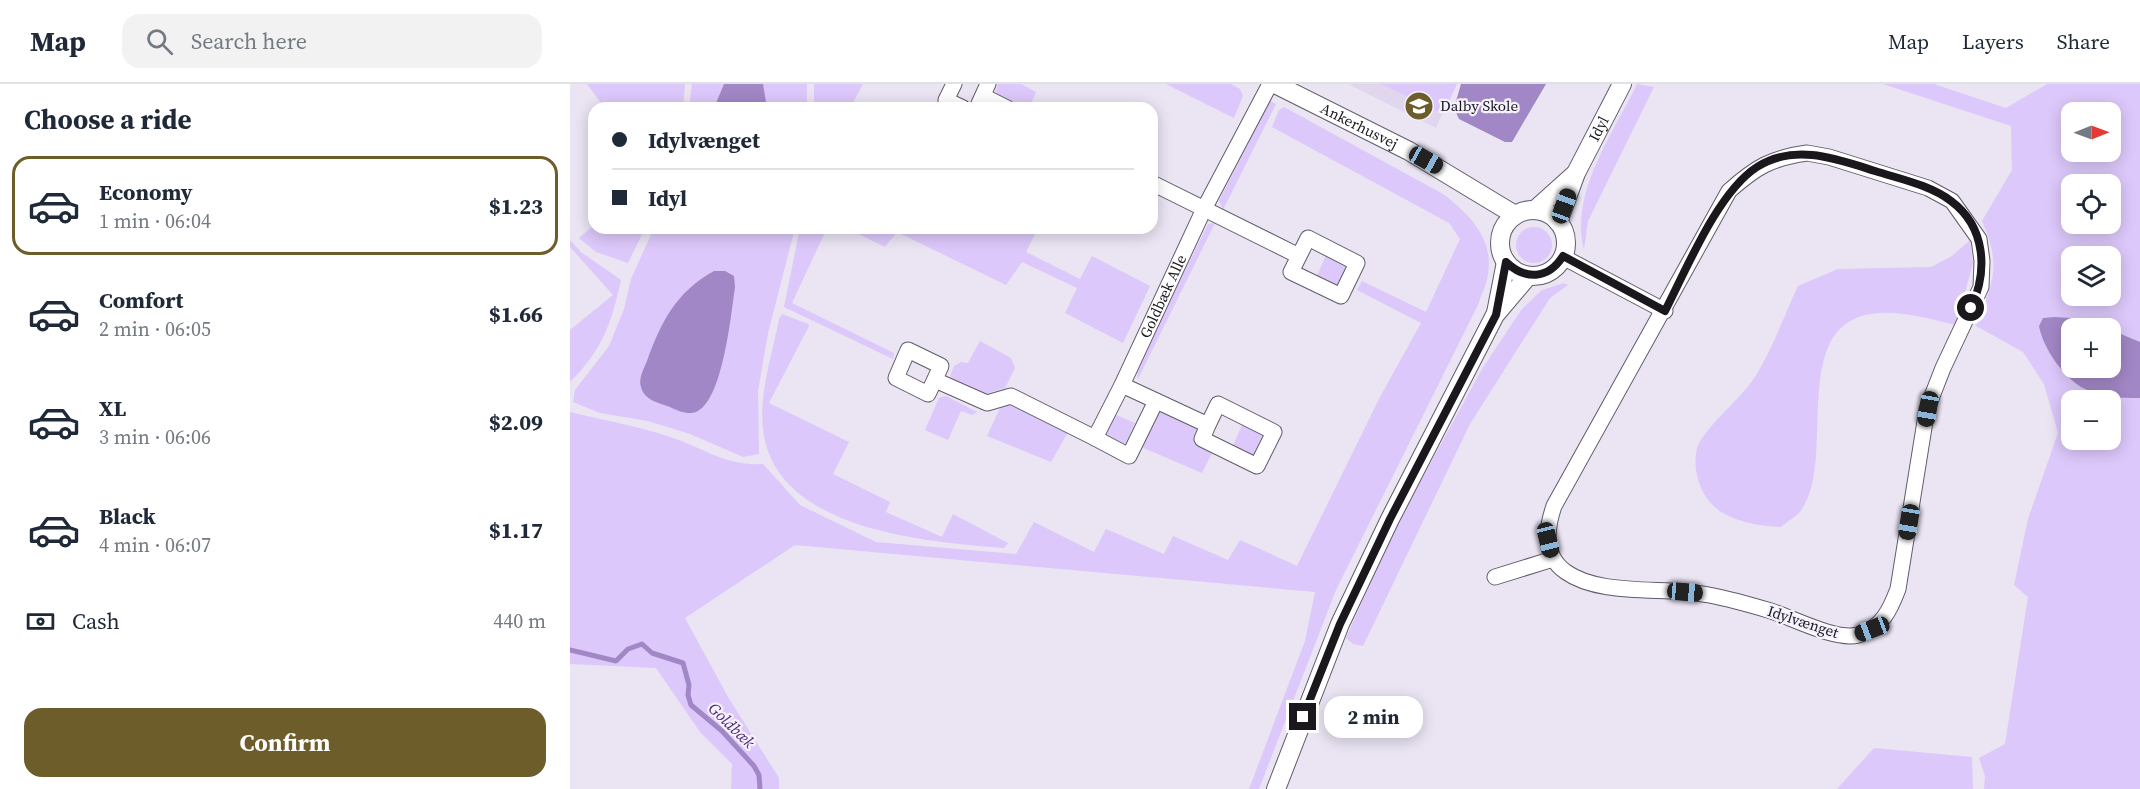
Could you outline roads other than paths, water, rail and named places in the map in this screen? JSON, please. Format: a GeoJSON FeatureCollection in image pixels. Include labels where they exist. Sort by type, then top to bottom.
{"type":"FeatureCollection","features":[{"type":"Feature","properties":{"kind":"street"},"geometry":{"type":"LineString","coordinates":[[950,102],[946,100],[954,84]]}},
{"type":"Feature","properties":{"kind":"street","name":"Goldbæk Alle"},"geometry":{"type":"LineString","coordinates":[[1095,438],[1204,209],[1270,84]]}},
{"type":"Feature","properties":{"kind":"street","name":"Ankerhusvej"},"geometry":{"type":"LineString","coordinates":[[1275,84],[1409,151],[1515,215]]}},
{"type":"Feature","properties":{"kind":"street","name":"Idyl"},"geometry":{"type":"LineString","coordinates":[[1558,222],[1576,173],[1622,84]]}},
{"type":"Feature","properties":{"kind":"street","name":"Idylvænget"},"geometry":{"type":"LineString","coordinates":[[1808,153],[1829,156],[1928,188],[1952,201],[1967,219],[1979,239],[1982,261],[1981,287],[1943,368],[1928,409],[1898,589],[1889,613],[1872,629],[1856,635],[1842,636],[1769,610],[1707,594],[1599,585],[1565,572],[1553,559],[1547,525],[1554,506],[1665,311],[1729,191],[1759,166],[1784,157],[1808,153]]}},
{"type":"Feature","properties":{"kind":"street","name":"Idyl"},"geometry":{"type":"LineString","coordinates":[[1535,210],[1576,173]]}},
{"type":"Feature","properties":{"kind":"street"},"geometry":{"type":"LineString","coordinates":[[1158,186],[1299,256]]}},
{"type":"Feature","properties":{"kind":"street","name":"Ankerhusvej"},"geometry":{"type":"LineString","coordinates":[[1472,190],[1503,231]]}},
{"type":"Feature","properties":{"kind":"street"},"geometry":{"type":"LineString","coordinates":[[1535,210],[1548,214],[1558,222],[1564,232],[1566,244],[1563,256],[1549,272],[1528,276],[1515,271],[1506,262],[1500,246],[1503,231],[1515,215],[1535,210]]}},
{"type":"Feature","properties":{"kind":"street"},"geometry":{"type":"LineString","coordinates":[[1563,256],[1665,311]]}},
{"type":"Feature","properties":{"kind":"street"},"geometry":{"type":"LineString","coordinates":[[1496,315],[1506,262]]}},
{"type":"Feature","properties":{"kind":"street"},"geometry":{"type":"LineString","coordinates":[[1276,789],[1289,749],[1351,600],[1496,315],[1528,276]]}},
{"type":"Feature","properties":{"kind":"street"},"geometry":{"type":"LineString","coordinates":[[935,380],[987,403],[1011,396],[1129,456],[1156,401]]}},
{"type":"Feature","properties":{"kind":"street"},"geometry":{"type":"LineString","coordinates":[[1122,385],[1208,425]]}},
{"type":"Feature","properties":{"kind":"street"},"geometry":{"type":"LineString","coordinates":[[1218,404],[1274,432],[1257,466],[1202,439],[1208,425],[1218,404]]}},
{"type":"Feature","properties":{"kind":"street"},"geometry":{"type":"LineString","coordinates":[[1495,577],[1553,559]]}},
{"type":"Feature","properties":{"kind":"waterway","name":"Goldbæk"},"geometry":{"type":"LineString","coordinates":[[570,650],[616,661],[628,649],[642,644],[652,653],[683,663],[691,705],[722,731],[754,766],[759,775],[760,789]]}},
{"type":"Feature","properties":{"kind":"place","name":"Dalby Skole"},"geometry":{"type":"Point","coordinates":[1419,106]}}]}
